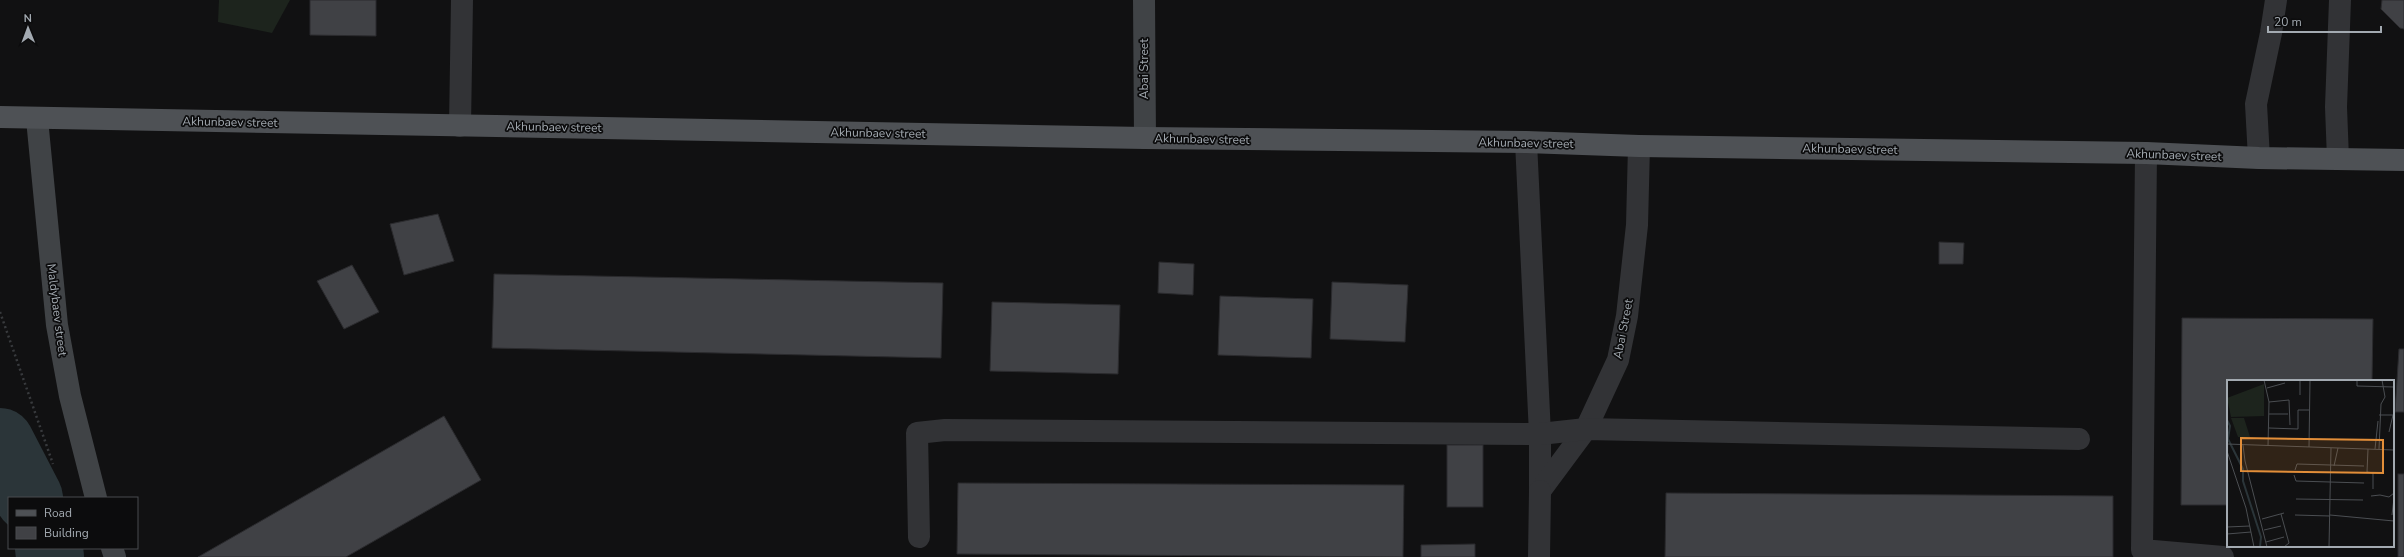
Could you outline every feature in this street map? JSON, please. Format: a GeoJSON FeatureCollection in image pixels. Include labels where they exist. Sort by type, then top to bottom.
{"type":"FeatureCollection","features":[{"type":"Feature","properties":{"kind":"main road","name":"Akhunbaev street"},"geometry":{"type":"LineString","coordinates":[[0,117],[36,119],[1145,138],[1526,142],[1639,146],[2146,153],[2259,158],[2404,160]]}},
{"type":"Feature","properties":{"kind":"street"},"geometry":{"type":"LineString","coordinates":[[460,126],[462,0]]}},
{"type":"Feature","properties":{"kind":"street","name":"Abai Street"},"geometry":{"type":"LineString","coordinates":[[1144,0],[1145,138]]}},
{"type":"Feature","properties":{"kind":"street"},"geometry":{"type":"LineString","coordinates":[[2259,158],[2256,104],[2271,33],[2276,0]]}},
{"type":"Feature","properties":{"kind":"street"},"geometry":{"type":"LineString","coordinates":[[2338,159],[2336,107],[2340,0]]}},
{"type":"Feature","properties":{"kind":"street","name":"Maldybaev street"},"geometry":{"type":"LineString","coordinates":[[36,119],[57,325],[70,396],[96,497]]}},
{"type":"Feature","properties":{"kind":"street"},"geometry":{"type":"LineString","coordinates":[[1526,142],[1540,434],[1539,557]]}},
{"type":"Feature","properties":{"kind":"street","name":"Abai Street"},"geometry":{"type":"LineString","coordinates":[[1540,491],[1586,429],[1618,360],[1627,316],[1637,225],[1639,146]]}},
{"type":"Feature","properties":{"kind":"street"},"geometry":{"type":"LineString","coordinates":[[2146,153],[2142,550],[2223,557]]}},
{"type":"Feature","properties":{"kind":"street"},"geometry":{"type":"LineString","coordinates":[[919,537],[917,433],[945,430],[1540,434],[1586,429],[2079,439]]}},
{"type":"Feature","properties":{"kind":"path"},"geometry":{"type":"LineString","coordinates":[[0,312],[54,468]]}},
{"type":"Feature","properties":{"kind":"shaded area"},"geometry":{"type":"Polygon","coordinates":[[[219,0],[290,0],[272,33],[218,22],[219,0]]]}},
{"type":"Feature","properties":{"kind":"building"},"geometry":{"type":"Polygon","coordinates":[[[310,0],[376,0],[376,36],[310,35],[310,0]]]}},
{"type":"Feature","properties":{"kind":"building"},"geometry":{"type":"Polygon","coordinates":[[[2382,0],[2404,0],[2404,29],[2400,28],[2381,9],[2382,0]]]}},
{"type":"Feature","properties":{"kind":"building"},"geometry":{"type":"Polygon","coordinates":[[[438,214],[454,261],[404,275],[390,224],[438,214]]]}},
{"type":"Feature","properties":{"kind":"building"},"geometry":{"type":"Polygon","coordinates":[[[1939,242],[1964,243],[1963,264],[1939,264],[1939,242]]]}},
{"type":"Feature","properties":{"kind":"building"},"geometry":{"type":"Polygon","coordinates":[[[1159,262],[1194,264],[1193,295],[1158,293],[1159,262]]]}},
{"type":"Feature","properties":{"kind":"building"},"geometry":{"type":"Polygon","coordinates":[[[352,265],[379,312],[344,329],[317,281],[352,265]]]}},
{"type":"Feature","properties":{"kind":"building"},"geometry":{"type":"Polygon","coordinates":[[[494,274],[943,283],[941,358],[492,348],[494,274]]]}},
{"type":"Feature","properties":{"kind":"building"},"geometry":{"type":"Polygon","coordinates":[[[1332,282],[1408,285],[1405,342],[1330,339],[1332,282]]]}},
{"type":"Feature","properties":{"kind":"building"},"geometry":{"type":"Polygon","coordinates":[[[1220,296],[1313,299],[1311,358],[1218,355],[1220,296]]]}},
{"type":"Feature","properties":{"kind":"building"},"geometry":{"type":"Polygon","coordinates":[[[992,302],[1120,305],[1118,374],[990,371],[992,302]]]}},
{"type":"Feature","properties":{"kind":"building"},"geometry":{"type":"Polygon","coordinates":[[[2182,318],[2373,319],[2372,380],[2227,380],[2227,505],[2181,505],[2182,318]]]}},
{"type":"Feature","properties":{"kind":"building"},"geometry":{"type":"Polygon","coordinates":[[[2399,349],[2404,349],[2404,412],[2395,412],[2399,349]]]}},
{"type":"Feature","properties":{"kind":"building"},"geometry":{"type":"Polygon","coordinates":[[[444,416],[481,480],[346,557],[198,557],[444,416]]]}},
{"type":"Feature","properties":{"kind":"building"},"geometry":{"type":"Polygon","coordinates":[[[1447,445],[1483,445],[1483,507],[1447,507],[1447,445]]]}},
{"type":"Feature","properties":{"kind":"building"},"geometry":{"type":"Polygon","coordinates":[[[2398,474],[2404,474],[2404,557],[2398,557],[2398,474]]]}},
{"type":"Feature","properties":{"kind":"building"},"geometry":{"type":"Polygon","coordinates":[[[958,483],[1404,485],[1403,557],[957,554],[958,483]]]}},
{"type":"Feature","properties":{"kind":"building"},"geometry":{"type":"Polygon","coordinates":[[[1666,493],[2113,496],[2113,557],[1665,557],[1666,493]]]}},
{"type":"Feature","properties":{"kind":"building"},"geometry":{"type":"Polygon","coordinates":[[[1475,544],[1475,557],[1421,557],[1421,545],[1475,544]]]}},
{"type":"Feature","properties":{"kind":"waterway"},"geometry":{"type":"LineString","coordinates":[[0,442],[28,497]]}},
{"type":"Feature","properties":{"kind":"waterway"},"geometry":{"type":"LineString","coordinates":[[49,549],[50,557]]}}]}
